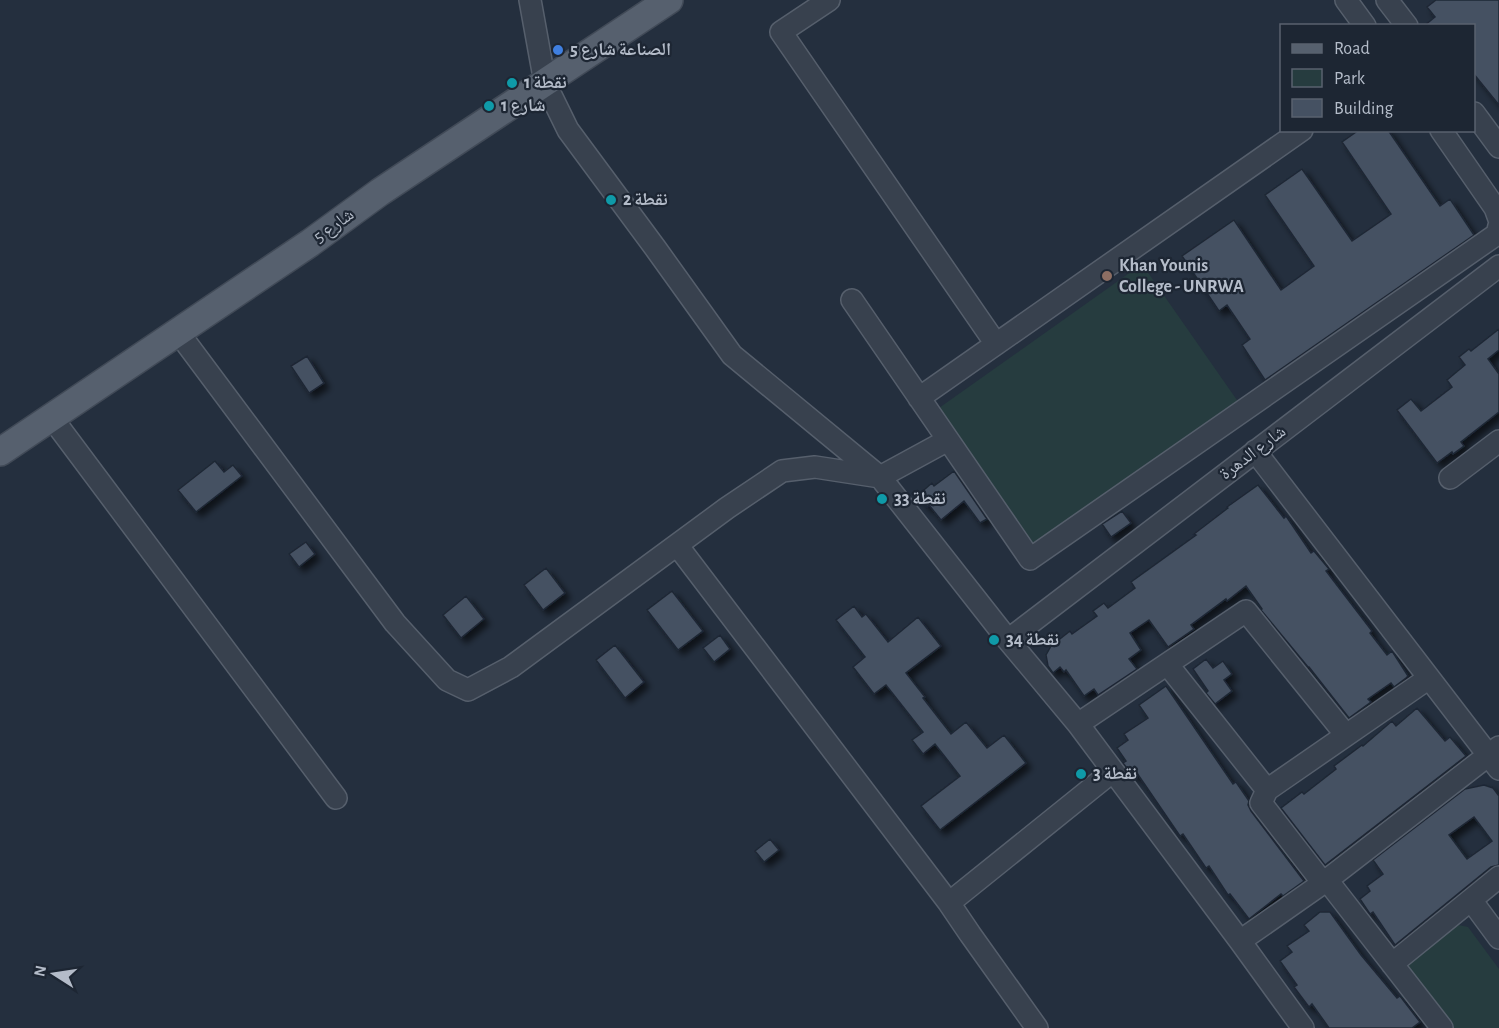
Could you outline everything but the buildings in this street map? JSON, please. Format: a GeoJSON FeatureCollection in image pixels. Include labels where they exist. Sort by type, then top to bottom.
{"type":"FeatureCollection","features":[{"type":"Feature","properties":{"kind":"main road","name":"شارع 5"},"geometry":{"type":"LineString","coordinates":[[0,452],[310,243],[380,192],[669,0]]}},
{"type":"Feature","properties":{"kind":"street"},"geometry":{"type":"LineString","coordinates":[[530,0],[545,83],[568,130],[732,355],[880,477],[1008,640],[1078,724],[1303,1028]]}},
{"type":"Feature","properties":{"kind":"street"},"geometry":{"type":"LineString","coordinates":[[829,0],[781,32],[996,344]]}},
{"type":"Feature","properties":{"kind":"street"},"geometry":{"type":"LineString","coordinates":[[1346,0],[1364,24]]}},
{"type":"Feature","properties":{"kind":"street"},"geometry":{"type":"LineString","coordinates":[[1387,0],[1405,24]]}},
{"type":"Feature","properties":{"kind":"street"},"geometry":{"type":"LineString","coordinates":[[1475,115],[1497,141]]}},
{"type":"Feature","properties":{"kind":"street"},"geometry":{"type":"LineString","coordinates":[[919,398],[1299,132]]}},
{"type":"Feature","properties":{"kind":"street"},"geometry":{"type":"LineString","coordinates":[[1442,132],[1495,208],[1499,219]]}},
{"type":"Feature","properties":{"kind":"street"},"geometry":{"type":"LineString","coordinates":[[852,300],[1030,559],[1497,234],[1499,226]]}},
{"type":"Feature","properties":{"kind":"street","name":"شارع الدهرة"},"geometry":{"type":"LineString","coordinates":[[1008,640],[1499,266]]}},
{"type":"Feature","properties":{"kind":"street"},"geometry":{"type":"LineString","coordinates":[[178,332],[395,623],[447,680],[468,690],[511,667],[677,544],[782,471],[814,466],[880,477],[948,440]]}},
{"type":"Feature","properties":{"kind":"street"},"geometry":{"type":"LineString","coordinates":[[52,418],[336,798]]}},
{"type":"Feature","properties":{"kind":"street"},"geometry":{"type":"LineString","coordinates":[[1450,478],[1499,441]]}},
{"type":"Feature","properties":{"kind":"street"},"geometry":{"type":"LineString","coordinates":[[1240,941],[1325,882],[1495,757],[1429,678],[1255,451]]}},
{"type":"Feature","properties":{"kind":"street"},"geometry":{"type":"LineString","coordinates":[[677,544],[949,903],[1037,1028]]}},
{"type":"Feature","properties":{"kind":"street"},"geometry":{"type":"LineString","coordinates":[[1078,724],[1246,611],[1346,735]]}},
{"type":"Feature","properties":{"kind":"street"},"geometry":{"type":"LineString","coordinates":[[1168,664],[1267,790]]}},
{"type":"Feature","properties":{"kind":"street"},"geometry":{"type":"LineString","coordinates":[[1429,678],[1267,790],[1261,803],[1442,1028]]}},
{"type":"Feature","properties":{"kind":"street"},"geometry":{"type":"LineString","coordinates":[[949,903],[1113,771]]}},
{"type":"Feature","properties":{"kind":"street"},"geometry":{"type":"LineString","coordinates":[[1392,964],[1499,877]]}},
{"type":"Feature","properties":{"kind":"street"},"geometry":{"type":"LineString","coordinates":[[1471,900],[1499,938]]}},
{"type":"Feature","properties":{"kind":"green space"},"geometry":{"type":"Polygon","coordinates":[[[1142,264],[1239,403],[1035,546],[939,408],[1142,264]]]}},
{"type":"Feature","properties":{"kind":"green space"},"geometry":{"type":"Polygon","coordinates":[[[1453,924],[1468,927],[1499,969],[1499,1028],[1454,1028],[1405,965],[1453,924]]]}},
{"type":"Feature","properties":{"kind":"place","name":"الصناعة شارع 5"},"geometry":{"type":"Point","coordinates":[558,50]}},
{"type":"Feature","properties":{"kind":"place","name":"نقطة 1"},"geometry":{"type":"Point","coordinates":[512,83]}},
{"type":"Feature","properties":{"kind":"place","name":"شارع 1"},"geometry":{"type":"Point","coordinates":[489,106]}},
{"type":"Feature","properties":{"kind":"place","name":"نقطة 2"},"geometry":{"type":"Point","coordinates":[611,200]}},
{"type":"Feature","properties":{"kind":"place","name":"Khan Younis College - UNRWA"},"geometry":{"type":"Point","coordinates":[1107,276]}},
{"type":"Feature","properties":{"kind":"place","name":"نقطة 33"},"geometry":{"type":"Point","coordinates":[882,499]}},
{"type":"Feature","properties":{"kind":"place","name":"نقطة 34"},"geometry":{"type":"Point","coordinates":[994,640]}},
{"type":"Feature","properties":{"kind":"place","name":"نقطة 3"},"geometry":{"type":"Point","coordinates":[1081,774]}}]}
